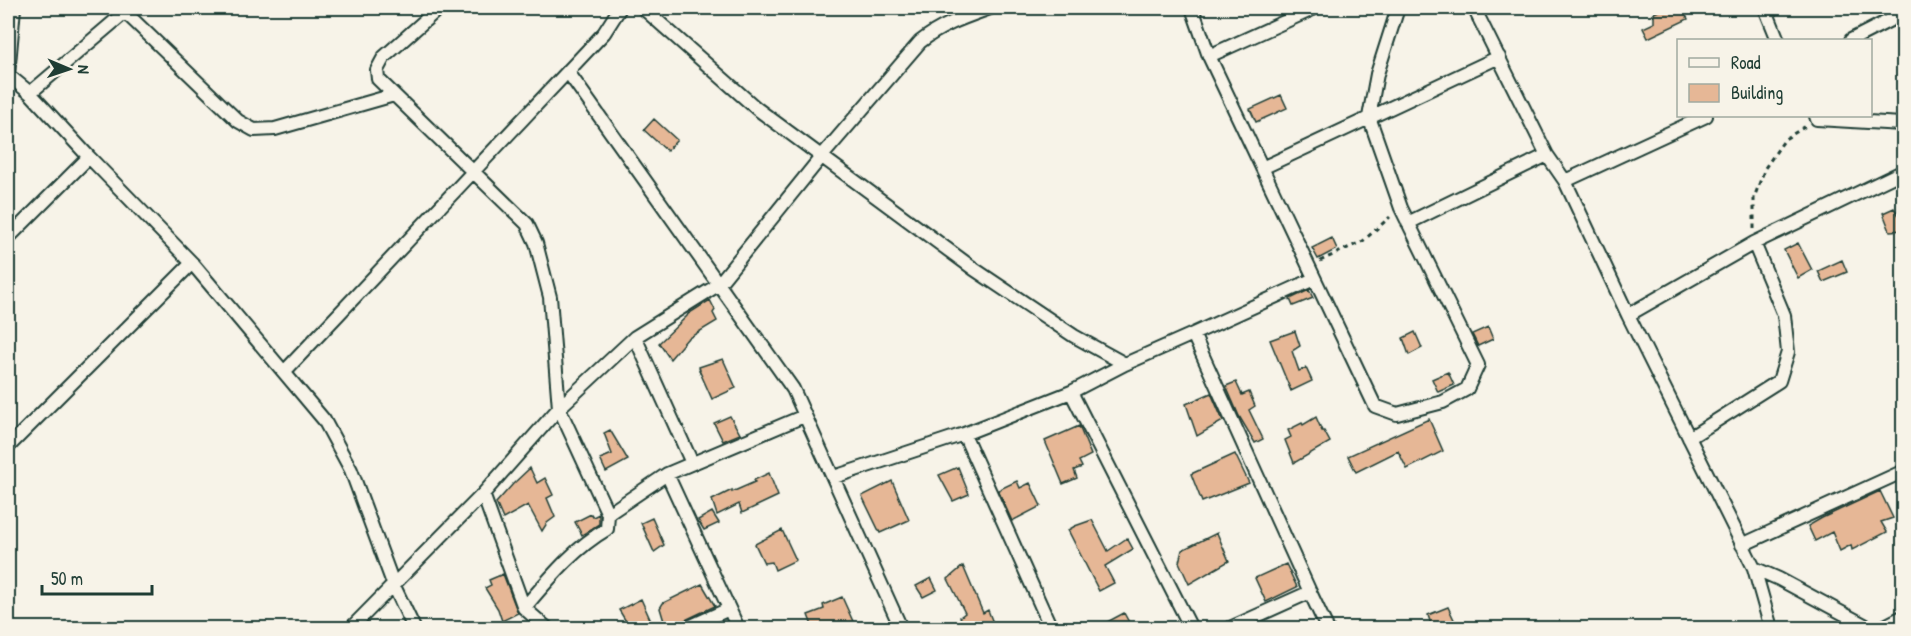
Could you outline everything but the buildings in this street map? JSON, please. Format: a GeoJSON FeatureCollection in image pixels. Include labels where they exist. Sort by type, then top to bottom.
{"type":"FeatureCollection","features":[{"type":"Feature","properties":{"kind":"street"},"geometry":{"type":"LineString","coordinates":[[14,8],[8,75],[30,93],[89,158],[192,263],[324,420],[351,470],[394,586],[414,628]]}},
{"type":"Feature","properties":{"kind":"street"},"geometry":{"type":"LineString","coordinates":[[439,8],[384,57],[377,70],[378,79],[527,224],[536,243],[550,297],[560,408],[608,514],[608,529],[561,565],[524,608]]}},
{"type":"Feature","properties":{"kind":"street"},"geometry":{"type":"LineString","coordinates":[[285,371],[604,33],[620,8]]}},
{"type":"Feature","properties":{"kind":"street"},"geometry":{"type":"LineString","coordinates":[[643,8],[756,108],[974,269],[1074,336],[1125,364]]}},
{"type":"Feature","properties":{"kind":"street"},"geometry":{"type":"LineString","coordinates":[[1192,8],[1209,56],[1375,406],[1397,414],[1443,402],[1467,389],[1478,365],[1401,208],[1369,117],[1377,74],[1398,8]]}},
{"type":"Feature","properties":{"kind":"street"},"geometry":{"type":"LineString","coordinates":[[1209,56],[1315,8]]}},
{"type":"Feature","properties":{"kind":"street"},"geometry":{"type":"LineString","coordinates":[[1474,8],[1547,155],[1565,181],[1628,315],[1754,568],[1771,628]]}},
{"type":"Feature","properties":{"kind":"street"},"geometry":{"type":"LineString","coordinates":[[1765,8],[1778,39]]}},
{"type":"Feature","properties":{"kind":"street"},"geometry":{"type":"LineString","coordinates":[[351,628],[483,494],[560,408],[635,337],[718,285],[822,156],[920,42],[947,24],[983,9]]}},
{"type":"Feature","properties":{"kind":"street"},"geometry":{"type":"LineString","coordinates":[[30,93],[128,10],[238,121],[254,130],[275,129],[394,95]]}},
{"type":"Feature","properties":{"kind":"street"},"geometry":{"type":"LineString","coordinates":[[1853,39],[1904,13]]}},
{"type":"Feature","properties":{"kind":"street"},"geometry":{"type":"LineString","coordinates":[[1262,168],[1499,57]]}},
{"type":"Feature","properties":{"kind":"street"},"geometry":{"type":"LineString","coordinates":[[568,72],[793,388],[901,628]]}},
{"type":"Feature","properties":{"kind":"street"},"geometry":{"type":"LineString","coordinates":[[1565,181],[1704,117]]}},
{"type":"Feature","properties":{"kind":"street"},"geometry":{"type":"LineString","coordinates":[[1817,117],[1903,125]]}},
{"type":"Feature","properties":{"kind":"street"},"geometry":{"type":"LineString","coordinates":[[1408,223],[1547,155]]}},
{"type":"Feature","properties":{"kind":"street"},"geometry":{"type":"LineString","coordinates":[[8,238],[89,158]]}},
{"type":"Feature","properties":{"kind":"street"},"geometry":{"type":"LineString","coordinates":[[1628,315],[1754,243],[1904,171]]}},
{"type":"Feature","properties":{"kind":"street"},"geometry":{"type":"LineString","coordinates":[[1689,438],[1779,381],[1788,352],[1784,315],[1754,243]]}},
{"type":"Feature","properties":{"kind":"street"},"geometry":{"type":"LineString","coordinates":[[8,447],[192,263]]}},
{"type":"Feature","properties":{"kind":"street"},"geometry":{"type":"LineString","coordinates":[[834,477],[964,434],[1071,392],[1312,274]]}},
{"type":"Feature","properties":{"kind":"street"},"geometry":{"type":"LineString","coordinates":[[1193,334],[1327,628]]}},
{"type":"Feature","properties":{"kind":"street"},"geometry":{"type":"LineString","coordinates":[[635,337],[692,463]]}},
{"type":"Feature","properties":{"kind":"street"},"geometry":{"type":"LineString","coordinates":[[1071,392],[1191,628]]}},
{"type":"Feature","properties":{"kind":"street"},"geometry":{"type":"LineString","coordinates":[[608,514],[667,474],[804,416]]}},
{"type":"Feature","properties":{"kind":"street"},"geometry":{"type":"LineString","coordinates":[[964,434],[1051,628]]}},
{"type":"Feature","properties":{"kind":"street"},"geometry":{"type":"LineString","coordinates":[[1742,545],[1904,471]]}},
{"type":"Feature","properties":{"kind":"street"},"geometry":{"type":"LineString","coordinates":[[667,474],[738,628]]}},
{"type":"Feature","properties":{"kind":"street"},"geometry":{"type":"LineString","coordinates":[[483,494],[524,608],[547,628]]}},
{"type":"Feature","properties":{"kind":"street"},"geometry":{"type":"LineString","coordinates":[[1754,568],[1870,628]]}},
{"type":"Feature","properties":{"kind":"street"},"geometry":{"type":"LineString","coordinates":[[1230,628],[1310,592]]}},
{"type":"Feature","properties":{"kind":"street"},"geometry":{"type":"LineString","coordinates":[[687,628],[729,609]]}},
{"type":"Feature","properties":{"kind":"street"},"geometry":{"type":"LineString","coordinates":[[1881,628],[1904,616]]}},
{"type":"Feature","properties":{"kind":"path"},"geometry":{"type":"LineString","coordinates":[[1754,243],[1754,198],[1765,168],[1785,139],[1817,117]]}},
{"type":"Feature","properties":{"kind":"path"},"geometry":{"type":"LineString","coordinates":[[1312,274],[1330,256],[1363,241],[1401,208]]}}]}
